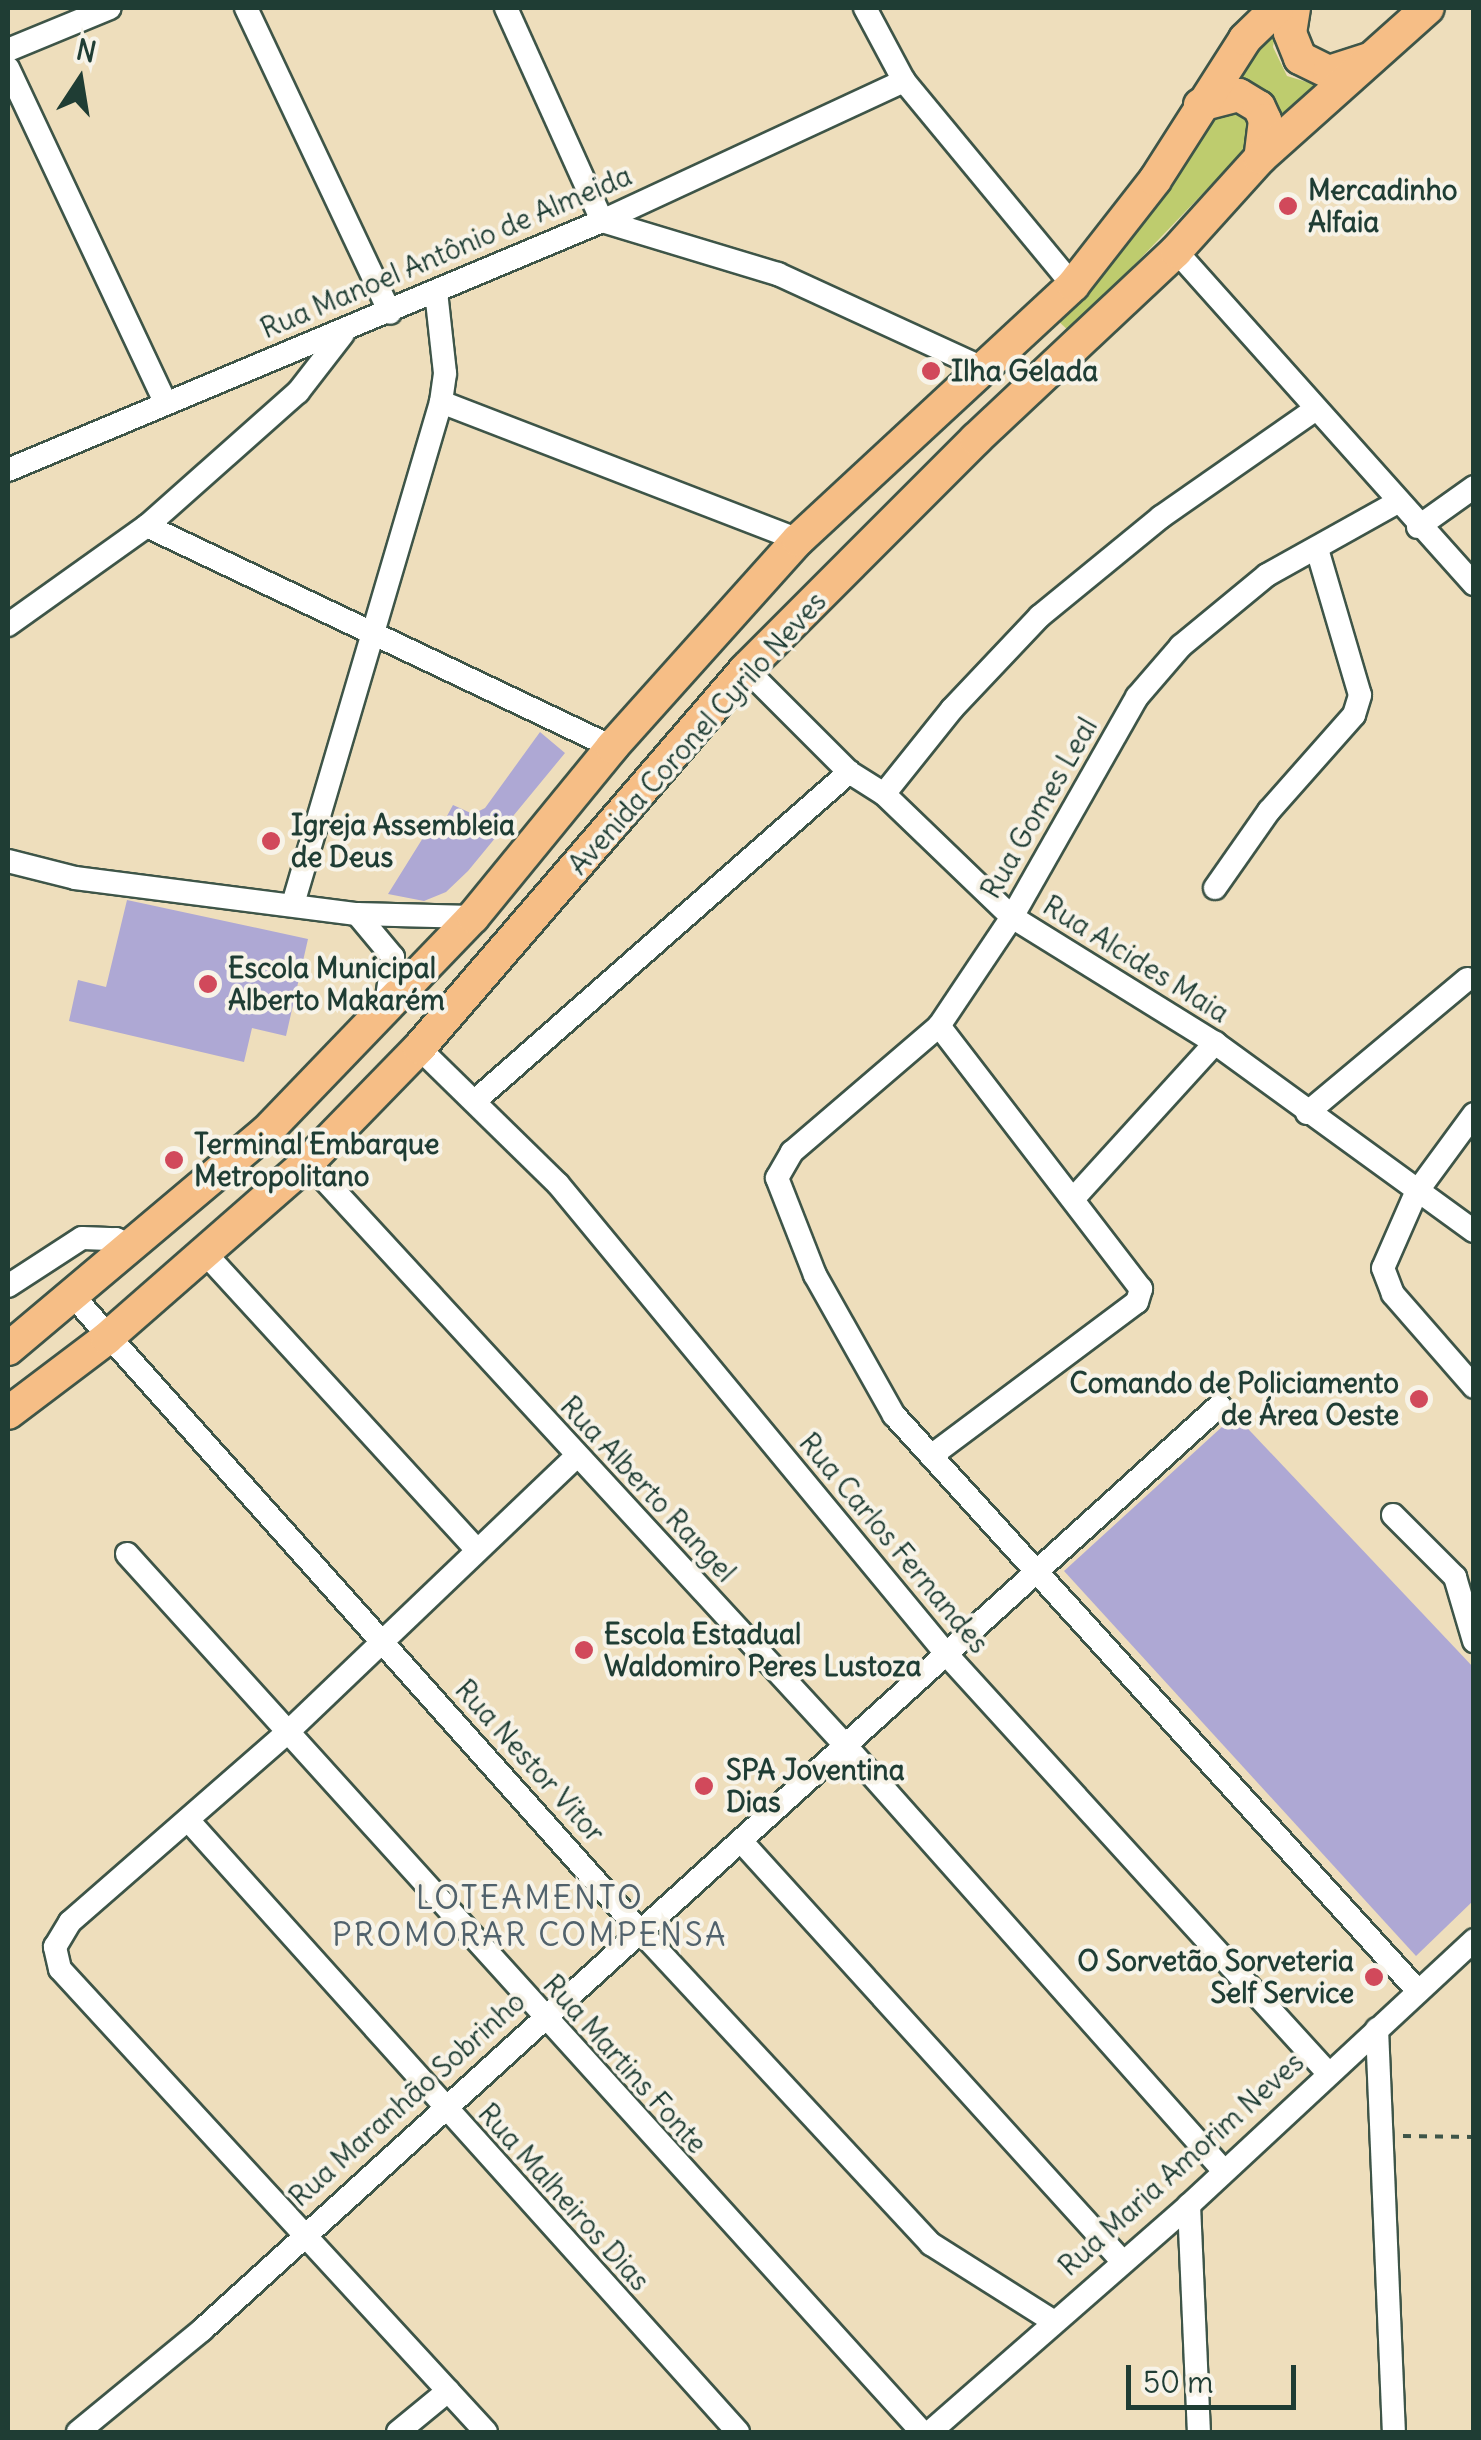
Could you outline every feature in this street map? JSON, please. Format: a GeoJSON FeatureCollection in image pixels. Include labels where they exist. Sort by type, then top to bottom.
{"type":"FeatureCollection","features":[{"type":"Feature","properties":{"kind":"highway","name":"Avenida Coronel Cyrilo Neves"},"geometry":{"type":"LineString","coordinates":[[8,1349],[266,1132],[473,917],[612,747],[798,540],[1073,285],[1155,180],[1245,39],[1277,8]]}},
{"type":"Feature","properties":{"kind":"highway"},"geometry":{"type":"LineString","coordinates":[[1294,8],[1294,48],[1308,63],[1343,70],[1379,53]]}},
{"type":"Feature","properties":{"kind":"highway","name":"Avenida Coronel Cyrilo Neves"},"geometry":{"type":"LineString","coordinates":[[8,1414],[107,1338],[308,1162],[419,1048],[746,668],[976,438],[1176,251],[1260,158],[1428,8]]}},
{"type":"Feature","properties":{"kind":"highway"},"geometry":{"type":"LineString","coordinates":[[1200,105],[1239,95],[1258,107],[1266,120],[1260,158]]}},
{"type":"Feature","properties":{"kind":"street"},"geometry":{"type":"LineString","coordinates":[[8,50],[110,8]]}},
{"type":"Feature","properties":{"kind":"street"},"geometry":{"type":"LineString","coordinates":[[246,8],[390,313]]}},
{"type":"Feature","properties":{"kind":"street"},"geometry":{"type":"LineString","coordinates":[[506,8],[602,221],[778,274],[982,368]]}},
{"type":"Feature","properties":{"kind":"street"},"geometry":{"type":"LineString","coordinates":[[865,8],[904,81],[1073,285]]}},
{"type":"Feature","properties":{"kind":"street"},"geometry":{"type":"LineString","coordinates":[[8,68],[165,402]]}},
{"type":"Feature","properties":{"kind":"street","name":"Rua Manoel Antônio de Almeida"},"geometry":{"type":"LineString","coordinates":[[8,470],[165,402],[344,333],[602,221],[904,81]]}},
{"type":"Feature","properties":{"kind":"street"},"geometry":{"type":"LineString","coordinates":[[1176,251],[1313,411],[1474,584]]}},
{"type":"Feature","properties":{"kind":"street"},"geometry":{"type":"LineString","coordinates":[[293,904],[440,402],[445,373],[436,292]]}},
{"type":"Feature","properties":{"kind":"street"},"geometry":{"type":"LineString","coordinates":[[8,625],[148,526],[298,392],[344,333]]}},
{"type":"Feature","properties":{"kind":"street"},"geometry":{"type":"LineString","coordinates":[[440,402],[798,540]]}},
{"type":"Feature","properties":{"kind":"street"},"geometry":{"type":"LineString","coordinates":[[884,794],[952,709],[1040,616],[1162,516],[1313,411]]}},
{"type":"Feature","properties":{"kind":"street"},"geometry":{"type":"LineString","coordinates":[[1418,528],[1474,487]]}},
{"type":"Feature","properties":{"kind":"street","name":"Rua Gomes Leal"},"geometry":{"type":"LineString","coordinates":[[931,1456],[871,1382],[778,1188],[782,1162],[939,1026],[1012,917],[1138,697],[1222,606],[1396,503]]}},
{"type":"Feature","properties":{"kind":"street"},"geometry":{"type":"LineString","coordinates":[[148,526],[612,747]]}},
{"type":"Feature","properties":{"kind":"street"},"geometry":{"type":"LineString","coordinates":[[1215,888],[1269,810],[1354,715],[1360,695],[1318,552]]}},
{"type":"Feature","properties":{"kind":"street","name":"Rua Alcides Maia"},"geometry":{"type":"LineString","coordinates":[[746,668],[849,772],[884,794],[1012,917],[1215,1043],[1416,1193],[1474,1231]]}},
{"type":"Feature","properties":{"kind":"street"},"geometry":{"type":"LineString","coordinates":[[476,1100],[849,772]]}},
{"type":"Feature","properties":{"kind":"street"},"geometry":{"type":"LineString","coordinates":[[8,860],[74,878],[357,914],[473,917]]}},
{"type":"Feature","properties":{"kind":"street"},"geometry":{"type":"LineString","coordinates":[[357,914],[394,957],[383,1012]]}},
{"type":"Feature","properties":{"kind":"street"},"geometry":{"type":"LineString","coordinates":[[1307,1113],[1467,979]]}},
{"type":"Feature","properties":{"kind":"street"},"geometry":{"type":"LineString","coordinates":[[939,1026],[1141,1289],[1137,1302],[931,1456],[1418,1990]]}},
{"type":"Feature","properties":{"kind":"street"},"geometry":{"type":"LineString","coordinates":[[1074,1198],[1215,1043]]}},
{"type":"Feature","properties":{"kind":"street","name":"Rua Carlos Fernandes"},"geometry":{"type":"LineString","coordinates":[[419,1048],[558,1184],[948,1656],[1328,2073]]}},
{"type":"Feature","properties":{"kind":"street"},"geometry":{"type":"LineString","coordinates":[[1474,1114],[1416,1193],[1386,1248],[1383,1268],[1392,1294],[1474,1387]]}},
{"type":"Feature","properties":{"kind":"street","name":"Rua Alberto Rangel"},"geometry":{"type":"LineString","coordinates":[[308,1162],[846,1746],[1223,2170]]}},
{"type":"Feature","properties":{"kind":"street"},"geometry":{"type":"LineString","coordinates":[[8,1286],[82,1238],[116,1238],[132,1246]]}},
{"type":"Feature","properties":{"kind":"street"},"geometry":{"type":"LineString","coordinates":[[203,1251],[477,1550]]}},
{"type":"Feature","properties":{"kind":"street","name":"Rua Nestor Vitor"},"geometry":{"type":"LineString","coordinates":[[73,1296],[642,1932],[931,2244],[1052,2320]]}},
{"type":"Feature","properties":{"kind":"street","name":"Rua Maranhão Sobrinho"},"geometry":{"type":"LineString","coordinates":[[81,2430],[642,1932],[1220,1404]]}},
{"type":"Feature","properties":{"kind":"street"},"geometry":{"type":"LineString","coordinates":[[486,2432],[60,1969],[56,1957],[70,1922],[291,1729],[576,1457]]}},
{"type":"Feature","properties":{"kind":"street"},"geometry":{"type":"LineString","coordinates":[[1393,1515],[1455,1578],[1474,1641]]}},
{"type":"Feature","properties":{"kind":"street","name":"Rua Martins Fonte"},"geometry":{"type":"LineString","coordinates":[[127,1554],[291,1729],[542,2018],[926,2432]]}},
{"type":"Feature","properties":{"kind":"street","name":"Rua Malheiros Dias"},"geometry":{"type":"LineString","coordinates":[[188,1820],[442,2108],[738,2432]]}},
{"type":"Feature","properties":{"kind":"street"},"geometry":{"type":"LineString","coordinates":[[741,1841],[1121,2260]]}},
{"type":"Feature","properties":{"kind":"street","name":"Rua Maria Amorim Neves"},"geometry":{"type":"LineString","coordinates":[[926,2432],[1189,2205],[1474,1940]]}},
{"type":"Feature","properties":{"kind":"street"},"geometry":{"type":"LineString","coordinates":[[1377,2029],[1394,2432]]}},
{"type":"Feature","properties":{"kind":"street"},"geometry":{"type":"LineString","coordinates":[[1189,2205],[1199,2432]]}},
{"type":"Feature","properties":{"kind":"street"},"geometry":{"type":"LineString","coordinates":[[398,2432],[448,2391]]}},
{"type":"Feature","properties":{"kind":"street"},"geometry":{"type":"LineString","coordinates":[[53,2432],[81,2430]]}},
{"type":"Feature","properties":{"kind":"path"},"geometry":{"type":"LineString","coordinates":[[1384,2136],[1474,2137]]}},
{"type":"Feature","properties":{"kind":"green space"},"geometry":{"type":"Polygon","coordinates":[[[1277,23],[1273,47],[1287,76],[1320,86],[1271,130],[1222,89],[1277,23]]]}},
{"type":"Feature","properties":{"kind":"green space"},"geometry":{"type":"Polygon","coordinates":[[[1247,110],[1255,139],[1070,332],[1056,319],[1211,112],[1247,110]]]}},
{"type":"Feature","properties":{"kind":"building"},"geometry":{"type":"Polygon","coordinates":[[[540,732],[565,753],[468,871],[446,892],[424,901],[388,894],[426,833],[436,836],[453,805],[473,814],[485,808],[540,732]]]}},
{"type":"Feature","properties":{"kind":"building"},"geometry":{"type":"Polygon","coordinates":[[[127,900],[308,939],[286,1036],[252,1028],[244,1062],[69,1021],[78,980],[106,987],[127,900]]]}},
{"type":"Feature","properties":{"kind":"building"},"geometry":{"type":"Polygon","coordinates":[[[1235,1415],[1474,1668],[1474,1900],[1416,1956],[1064,1571],[1235,1415]]]}},
{"type":"Feature","properties":{"kind":"place","name":"Mercadinho Alfaia"},"geometry":{"type":"Point","coordinates":[1288,206]}},
{"type":"Feature","properties":{"kind":"place","name":"Ilha Gelada"},"geometry":{"type":"Point","coordinates":[931,371]}},
{"type":"Feature","properties":{"kind":"place","name":"Igreja Assembleia de Deus"},"geometry":{"type":"Point","coordinates":[271,841]}},
{"type":"Feature","properties":{"kind":"place","name":"Escola Municipal Alberto Makarém"},"geometry":{"type":"Point","coordinates":[208,984]}},
{"type":"Feature","properties":{"kind":"place","name":"Terminal Embarque Metropolitano"},"geometry":{"type":"Point","coordinates":[174,1160]}},
{"type":"Feature","properties":{"kind":"place","name":"Comando de Policiamento de Área Oeste"},"geometry":{"type":"Point","coordinates":[1419,1399]}},
{"type":"Feature","properties":{"kind":"place","name":"Escola Estadual Waldomiro Peres Lustoza"},"geometry":{"type":"Point","coordinates":[584,1650]}},
{"type":"Feature","properties":{"kind":"place","name":"SPA Joventina Dias"},"geometry":{"type":"Point","coordinates":[704,1786]}},
{"type":"Feature","properties":{"kind":"place","name":"O Sorvetão Sorveteria Self Service"},"geometry":{"type":"Point","coordinates":[1374,1977]}},
{"type":"Feature","properties":{"kind":"district","name":"LOTEAMENTO PROMORAR COMPENSA"},"geometry":{"type":"Point","coordinates":[530,1918]}}]}
